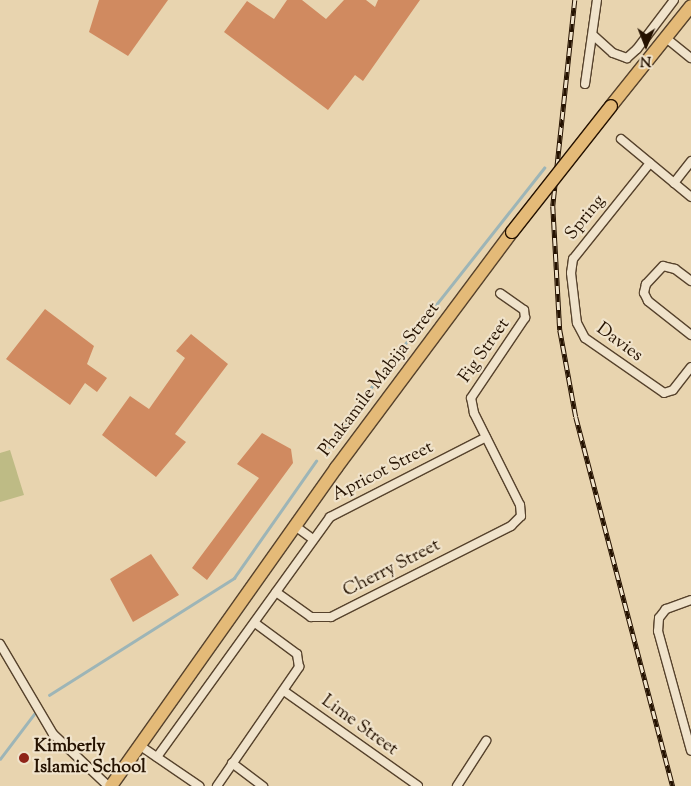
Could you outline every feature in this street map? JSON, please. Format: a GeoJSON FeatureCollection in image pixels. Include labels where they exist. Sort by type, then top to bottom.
{"type":"FeatureCollection","features":[{"type":"Feature","properties":{"kind":"highway","name":"Phakamile Mabija Street"},"geometry":{"type":"LineString","coordinates":[[110,786],[295,526],[512,232],[691,6]]}},
{"type":"Feature","properties":{"kind":"street"},"geometry":{"type":"LineString","coordinates":[[585,84],[594,36],[597,0]]}},
{"type":"Feature","properties":{"kind":"street"},"geometry":{"type":"LineString","coordinates":[[594,36],[614,53],[627,58],[637,49],[674,0]]}},
{"type":"Feature","properties":{"kind":"street"},"geometry":{"type":"LineString","coordinates":[[666,38],[691,58]]}},
{"type":"Feature","properties":{"kind":"street"},"geometry":{"type":"LineString","coordinates":[[621,139],[691,197]]}},
{"type":"Feature","properties":{"kind":"street"},"geometry":{"type":"LineString","coordinates":[[674,183],[691,161]]}},
{"type":"Feature","properties":{"kind":"street","name":"Spring"},"geometry":{"type":"LineString","coordinates":[[574,301],[573,259],[650,163]]}},
{"type":"Feature","properties":{"kind":"street"},"geometry":{"type":"LineString","coordinates":[[691,281],[676,269],[663,266],[646,284],[644,293],[648,301],[691,335]]}},
{"type":"Feature","properties":{"kind":"street","name":"Fig Street"},"geometry":{"type":"LineString","coordinates":[[500,293],[524,310],[525,318],[471,398],[474,413],[520,505],[520,516]]}},
{"type":"Feature","properties":{"kind":"street","name":"Davies"},"geometry":{"type":"LineString","coordinates":[[574,301],[579,329],[586,338],[667,393],[691,367]]}},
{"type":"Feature","properties":{"kind":"street","name":"Apricot Street"},"geometry":{"type":"LineString","coordinates":[[157,757],[255,623],[324,523],[345,506],[486,437]]}},
{"type":"Feature","properties":{"kind":"street","name":"Cherry Street"},"geometry":{"type":"LineString","coordinates":[[276,592],[311,617],[331,617],[511,526],[520,516]]}},
{"type":"Feature","properties":{"kind":"street"},"geometry":{"type":"LineString","coordinates":[[295,526],[313,539]]}},
{"type":"Feature","properties":{"kind":"street"},"geometry":{"type":"LineString","coordinates":[[691,600],[666,609],[659,618],[658,631],[691,751]]}},
{"type":"Feature","properties":{"kind":"street"},"geometry":{"type":"LineString","coordinates":[[217,786],[299,667],[299,657],[255,623]]}},
{"type":"Feature","properties":{"kind":"street"},"geometry":{"type":"LineString","coordinates":[[0,644],[52,734],[110,786]]}},
{"type":"Feature","properties":{"kind":"street","name":"Lime Street"},"geometry":{"type":"LineString","coordinates":[[284,691],[418,786]]}},
{"type":"Feature","properties":{"kind":"street"},"geometry":{"type":"LineString","coordinates":[[457,786],[486,741]]}},
{"type":"Feature","properties":{"kind":"street"},"geometry":{"type":"LineString","coordinates":[[140,745],[199,786]]}},
{"type":"Feature","properties":{"kind":"street"},"geometry":{"type":"LineString","coordinates":[[232,763],[263,786]]}},
{"type":"Feature","properties":{"kind":"shaded area"},"geometry":{"type":"Polygon","coordinates":[[[10,450],[24,495],[0,502],[0,453],[10,450]]]}},
{"type":"Feature","properties":{"kind":"building"},"geometry":{"type":"Polygon","coordinates":[[[99,0],[168,0],[128,56],[89,32],[99,0]]]}},
{"type":"Feature","properties":{"kind":"building"},"geometry":{"type":"Polygon","coordinates":[[[287,0],[302,0],[326,19],[344,0],[366,0],[375,7],[378,0],[420,0],[363,81],[355,75],[328,110],[224,32],[247,1],[274,19],[287,0]]]}},
{"type":"Feature","properties":{"kind":"building"},"geometry":{"type":"Polygon","coordinates":[[[45,309],[94,346],[87,364],[107,378],[97,392],[85,383],[70,405],[6,359],[45,309]]]}},
{"type":"Feature","properties":{"kind":"building"},"geometry":{"type":"Polygon","coordinates":[[[191,334],[228,364],[175,434],[186,442],[156,477],[102,435],[130,396],[149,409],[185,358],[176,351],[191,334]]]}},
{"type":"Feature","properties":{"kind":"building"},"geometry":{"type":"Polygon","coordinates":[[[262,433],[291,449],[293,463],[207,580],[192,568],[259,478],[237,464],[262,433]]]}},
{"type":"Feature","properties":{"kind":"building"},"geometry":{"type":"Polygon","coordinates":[[[151,554],[179,595],[133,622],[110,579],[151,554]]]}},
{"type":"Feature","properties":{"kind":"waterway"},"geometry":{"type":"LineString","coordinates":[[329,447],[375,382],[544,168]]}},
{"type":"Feature","properties":{"kind":"waterway"},"geometry":{"type":"LineString","coordinates":[[49,695],[234,578],[316,461]]}},
{"type":"Feature","properties":{"kind":"waterway"},"geometry":{"type":"LineString","coordinates":[[0,759],[34,714]]}},
{"type":"Feature","properties":{"kind":"railway"},"geometry":{"type":"LineString","coordinates":[[575,0],[553,206],[560,330],[576,417],[673,786]]}},
{"type":"Feature","properties":{"kind":"place","name":"Kimberly Islamic School"},"geometry":{"type":"Point","coordinates":[24,758]}}]}
